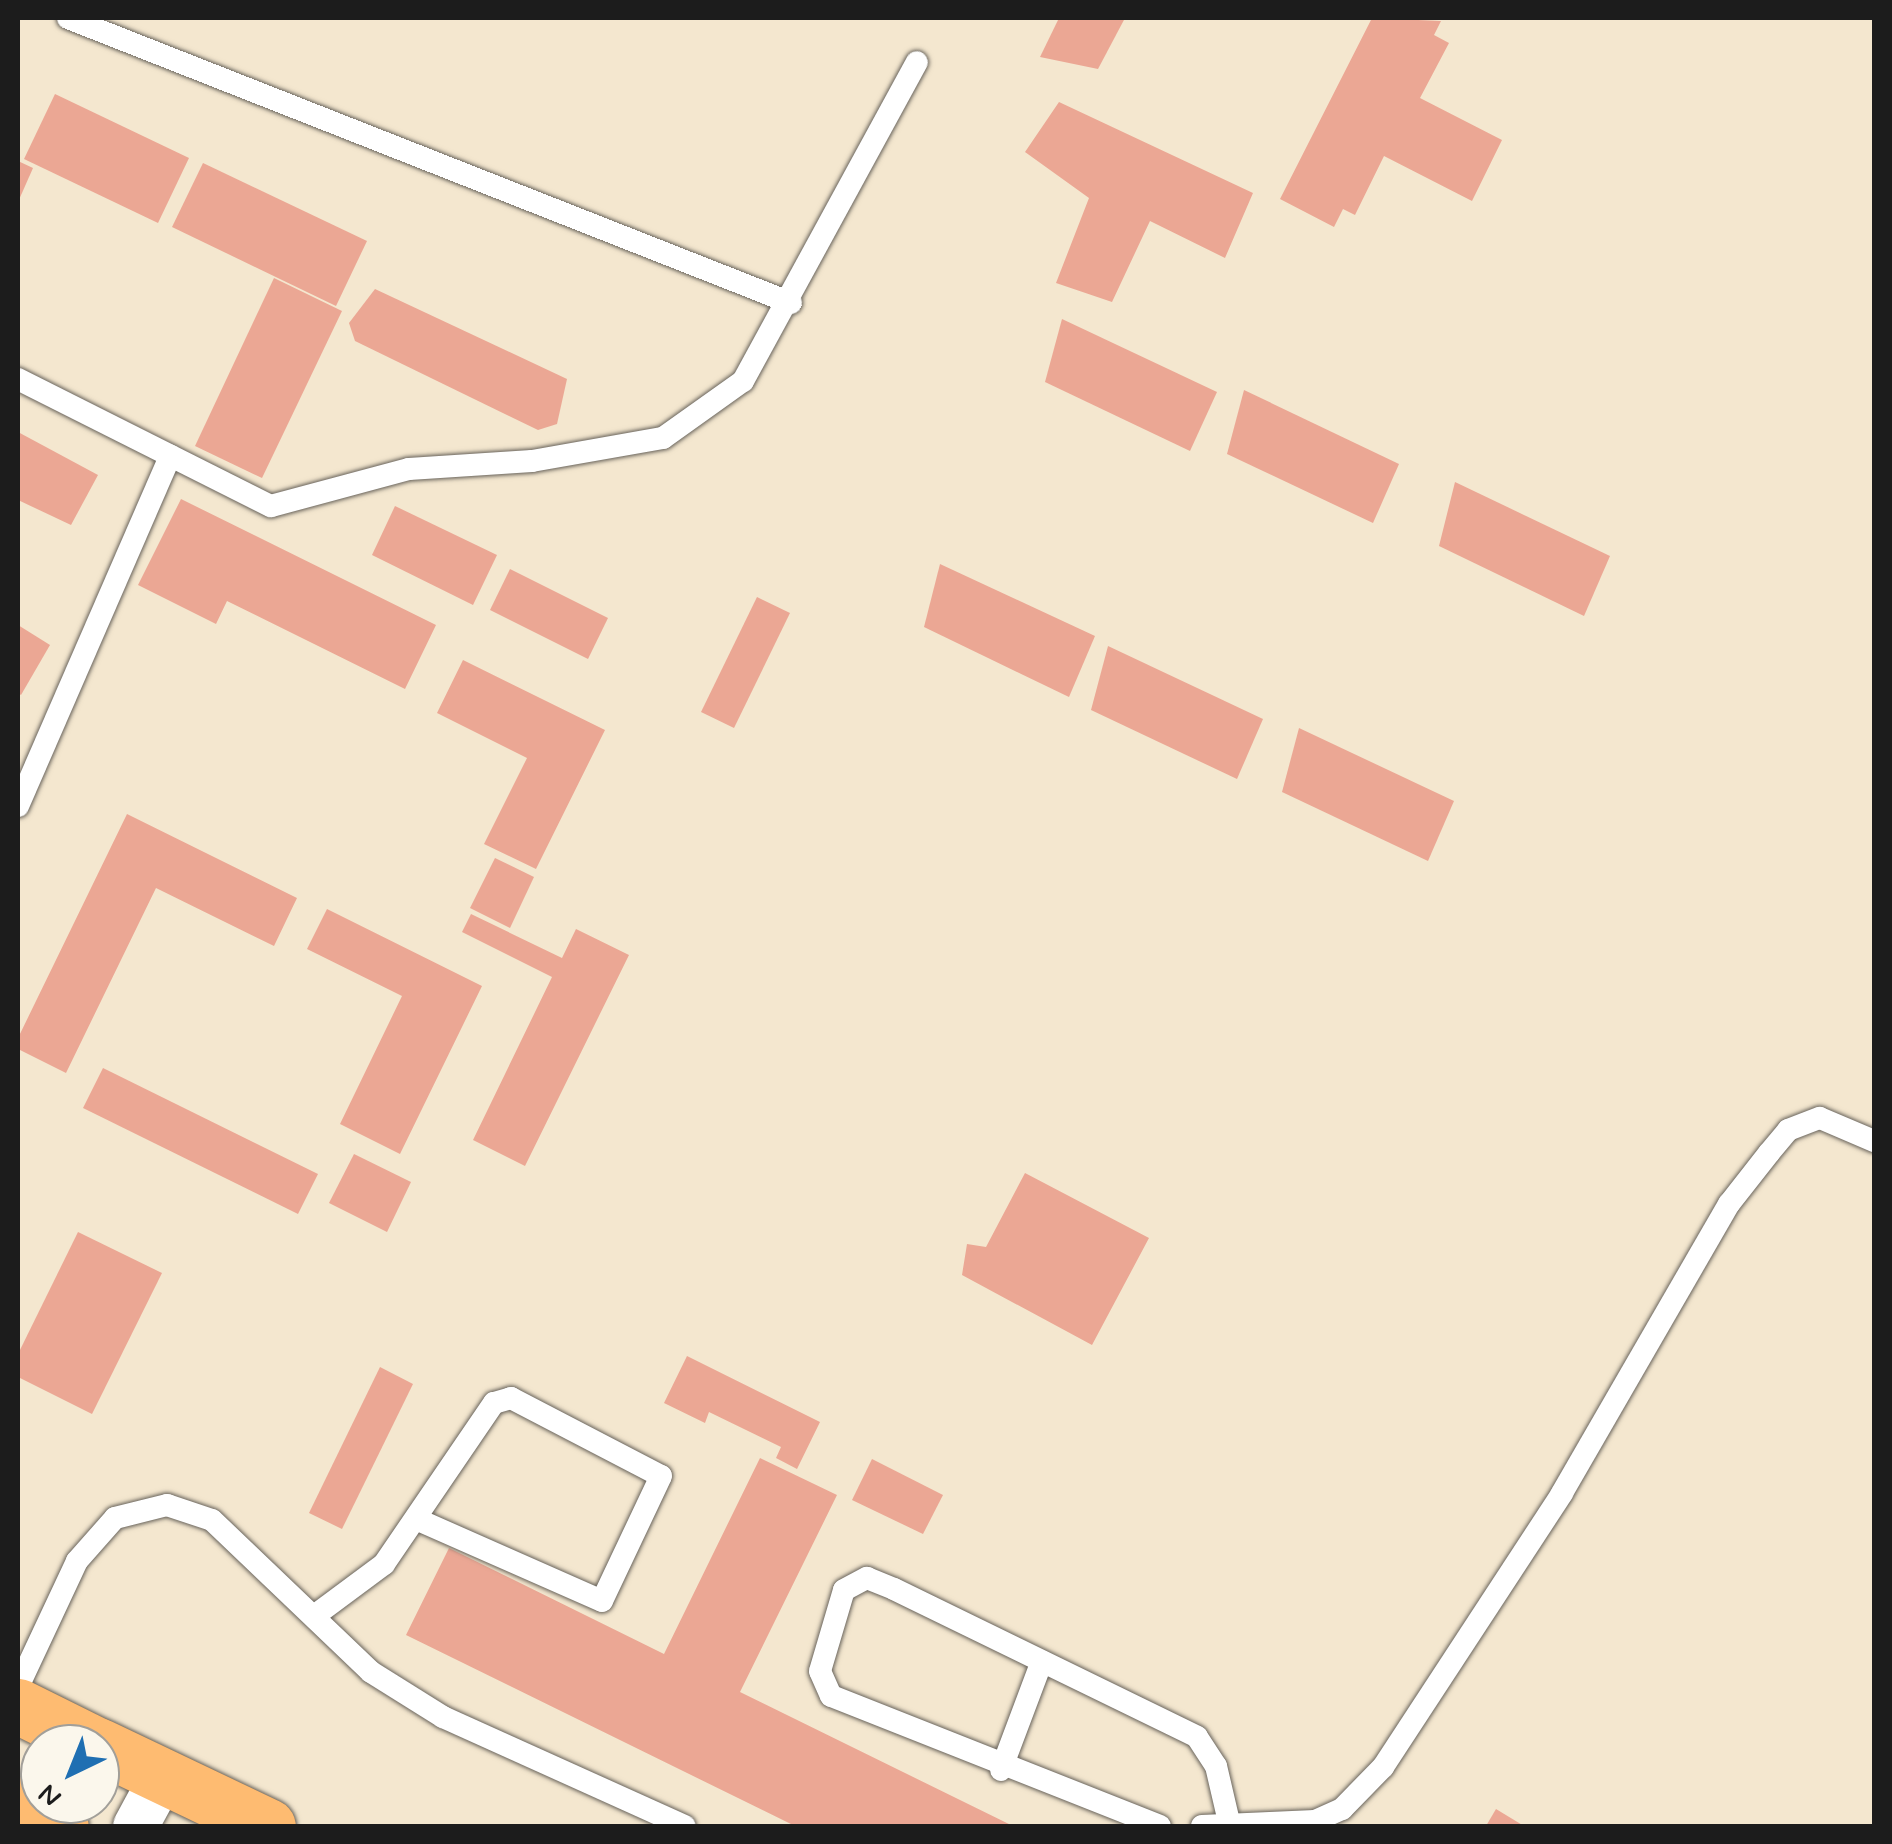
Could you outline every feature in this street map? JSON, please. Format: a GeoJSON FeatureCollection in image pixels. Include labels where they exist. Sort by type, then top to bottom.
{"type":"FeatureCollection","features":[{"type":"Feature","properties":{"kind":"main road"},"geometry":{"type":"LineString","coordinates":[[18,1706],[55,1724]]}},
{"type":"Feature","properties":{"kind":"main road"},"geometry":{"type":"LineString","coordinates":[[120,1756],[268,1826]]}},
{"type":"Feature","properties":{"kind":"main road"},"geometry":{"type":"LineString","coordinates":[[18,1804],[61,1826]]}},
{"type":"Feature","properties":{"kind":"street"},"geometry":{"type":"LineString","coordinates":[[135,1826],[162,1776]]}},
{"type":"Feature","properties":{"kind":"lane"},"geometry":{"type":"LineString","coordinates":[[68,18],[790,303]]}},
{"type":"Feature","properties":{"kind":"lane"},"geometry":{"type":"LineString","coordinates":[[18,380],[271,506],[409,469],[532,461],[663,438],[743,381],[790,303],[917,62]]}},
{"type":"Feature","properties":{"kind":"lane"},"geometry":{"type":"LineString","coordinates":[[18,806],[170,456]]}},
{"type":"Feature","properties":{"kind":"lane"},"geometry":{"type":"LineString","coordinates":[[1202,1826],[1315,1820],[1342,1809],[1382,1767],[1769,1153],[1788,1130],[1820,1118],[1874,1141]]}},
{"type":"Feature","properties":{"kind":"lane"},"geometry":{"type":"LineString","coordinates":[[314,1616],[384,1564],[418,1520],[472,1424],[511,1398],[661,1476],[602,1601],[418,1520]]}},
{"type":"Feature","properties":{"kind":"lane"},"geometry":{"type":"LineString","coordinates":[[18,1688],[76,1561],[114,1518],[167,1505],[212,1520],[371,1672],[443,1717],[684,1826]]}},
{"type":"Feature","properties":{"kind":"lane"},"geometry":{"type":"LineString","coordinates":[[1160,1826],[1001,1770],[831,1696],[820,1671],[844,1590],[866,1578],[1197,1737],[1216,1766],[1229,1822]]}},
{"type":"Feature","properties":{"kind":"lane"},"geometry":{"type":"LineString","coordinates":[[1001,1770],[1042,1661]]}},
{"type":"Feature","properties":{"kind":"building"},"geometry":{"type":"Polygon","coordinates":[[[1059,18],[1125,18],[1098,69],[1040,57],[1059,18]]]}},
{"type":"Feature","properties":{"kind":"building"},"geometry":{"type":"Polygon","coordinates":[[[1372,18],[1441,21],[1434,35],[1449,43],[1420,98],[1502,140],[1472,201],[1384,156],[1355,215],[1343,209],[1334,227],[1280,199],[1372,18]]]}},
{"type":"Feature","properties":{"kind":"building"},"geometry":{"type":"Polygon","coordinates":[[[55,94],[189,158],[158,223],[24,159],[55,94]]]}},
{"type":"Feature","properties":{"kind":"building"},"geometry":{"type":"Polygon","coordinates":[[[1059,102],[1253,193],[1225,258],[1150,221],[1112,302],[1056,283],[1089,198],[1025,152],[1059,102]]]}},
{"type":"Feature","properties":{"kind":"building"},"geometry":{"type":"Polygon","coordinates":[[[18,161],[33,168],[18,202],[18,161]]]}},
{"type":"Feature","properties":{"kind":"building"},"geometry":{"type":"Polygon","coordinates":[[[203,163],[367,241],[336,306],[172,227],[203,163]]]}},
{"type":"Feature","properties":{"kind":"building"},"geometry":{"type":"Polygon","coordinates":[[[274,278],[342,311],[262,478],[195,446],[274,278]]]}},
{"type":"Feature","properties":{"kind":"building"},"geometry":{"type":"Polygon","coordinates":[[[375,289],[567,379],[557,424],[538,430],[355,341],[349,323],[375,289]]]}},
{"type":"Feature","properties":{"kind":"building"},"geometry":{"type":"Polygon","coordinates":[[[1062,319],[1217,392],[1190,451],[1045,382],[1062,319]]]}},
{"type":"Feature","properties":{"kind":"building"},"geometry":{"type":"Polygon","coordinates":[[[1244,390],[1399,464],[1373,523],[1227,454],[1244,390]]]}},
{"type":"Feature","properties":{"kind":"building"},"geometry":{"type":"Polygon","coordinates":[[[18,432],[98,475],[71,525],[18,500],[18,432]]]}},
{"type":"Feature","properties":{"kind":"building"},"geometry":{"type":"Polygon","coordinates":[[[1455,482],[1610,556],[1584,616],[1439,546],[1455,482]]]}},
{"type":"Feature","properties":{"kind":"building"},"geometry":{"type":"Polygon","coordinates":[[[181,499],[436,625],[405,689],[227,601],[216,624],[138,585],[181,499]]]}},
{"type":"Feature","properties":{"kind":"building"},"geometry":{"type":"Polygon","coordinates":[[[395,506],[497,555],[473,605],[372,555],[395,506]]]}},
{"type":"Feature","properties":{"kind":"building"},"geometry":{"type":"Polygon","coordinates":[[[940,564],[1095,636],[1069,697],[924,627],[940,564]]]}},
{"type":"Feature","properties":{"kind":"building"},"geometry":{"type":"Polygon","coordinates":[[[510,569],[608,618],[588,659],[490,610],[510,569]]]}},
{"type":"Feature","properties":{"kind":"building"},"geometry":{"type":"Polygon","coordinates":[[[757,597],[790,613],[734,728],[701,712],[757,597]]]}},
{"type":"Feature","properties":{"kind":"building"},"geometry":{"type":"Polygon","coordinates":[[[18,625],[50,645],[21,695],[18,693],[18,625]]]}},
{"type":"Feature","properties":{"kind":"building"},"geometry":{"type":"Polygon","coordinates":[[[1108,646],[1263,719],[1237,779],[1091,710],[1108,646]]]}},
{"type":"Feature","properties":{"kind":"building"},"geometry":{"type":"Polygon","coordinates":[[[463,660],[605,730],[536,869],[484,844],[527,758],[437,713],[463,660]]]}},
{"type":"Feature","properties":{"kind":"building"},"geometry":{"type":"Polygon","coordinates":[[[1299,728],[1454,801],[1428,861],[1282,792],[1299,728]]]}},
{"type":"Feature","properties":{"kind":"building"},"geometry":{"type":"Polygon","coordinates":[[[127,814],[297,898],[274,946],[156,888],[66,1073],[18,1049],[18,1038],[127,814]]]}},
{"type":"Feature","properties":{"kind":"building"},"geometry":{"type":"Polygon","coordinates":[[[495,858],[534,877],[510,928],[470,908],[495,858]]]}},
{"type":"Feature","properties":{"kind":"building"},"geometry":{"type":"Polygon","coordinates":[[[327,909],[482,986],[400,1154],[340,1124],[402,996],[307,949],[327,909]]]}},
{"type":"Feature","properties":{"kind":"building"},"geometry":{"type":"Polygon","coordinates":[[[471,914],[562,958],[576,929],[629,955],[525,1166],[473,1140],[552,977],[462,932],[471,914]]]}},
{"type":"Feature","properties":{"kind":"building"},"geometry":{"type":"Polygon","coordinates":[[[103,1068],[318,1174],[298,1214],[83,1108],[103,1068]]]}},
{"type":"Feature","properties":{"kind":"building"},"geometry":{"type":"Polygon","coordinates":[[[354,1154],[411,1182],[387,1232],[329,1203],[354,1154]]]}},
{"type":"Feature","properties":{"kind":"building"},"geometry":{"type":"Polygon","coordinates":[[[1025,1173],[1149,1238],[1092,1345],[962,1275],[967,1244],[986,1247],[1025,1173]]]}},
{"type":"Feature","properties":{"kind":"building"},"geometry":{"type":"Polygon","coordinates":[[[78,1232],[162,1273],[92,1414],[18,1377],[18,1354],[78,1232]]]}},
{"type":"Feature","properties":{"kind":"building"},"geometry":{"type":"Polygon","coordinates":[[[687,1356],[820,1422],[797,1469],[776,1458],[781,1447],[709,1412],[705,1423],[664,1403],[687,1356]]]}},
{"type":"Feature","properties":{"kind":"building"},"geometry":{"type":"Polygon","coordinates":[[[380,1367],[413,1384],[342,1529],[309,1513],[380,1367]]]}},
{"type":"Feature","properties":{"kind":"building"},"geometry":{"type":"Polygon","coordinates":[[[760,1458],[837,1495],[740,1692],[1013,1826],[795,1826],[406,1635],[449,1548],[664,1654],[760,1458]]]}},
{"type":"Feature","properties":{"kind":"building"},"geometry":{"type":"Polygon","coordinates":[[[872,1459],[943,1495],[923,1534],[852,1500],[872,1459]]]}},
{"type":"Feature","properties":{"kind":"building"},"geometry":{"type":"Polygon","coordinates":[[[1496,1809],[1524,1826],[1486,1826],[1496,1809]]]}}]}
